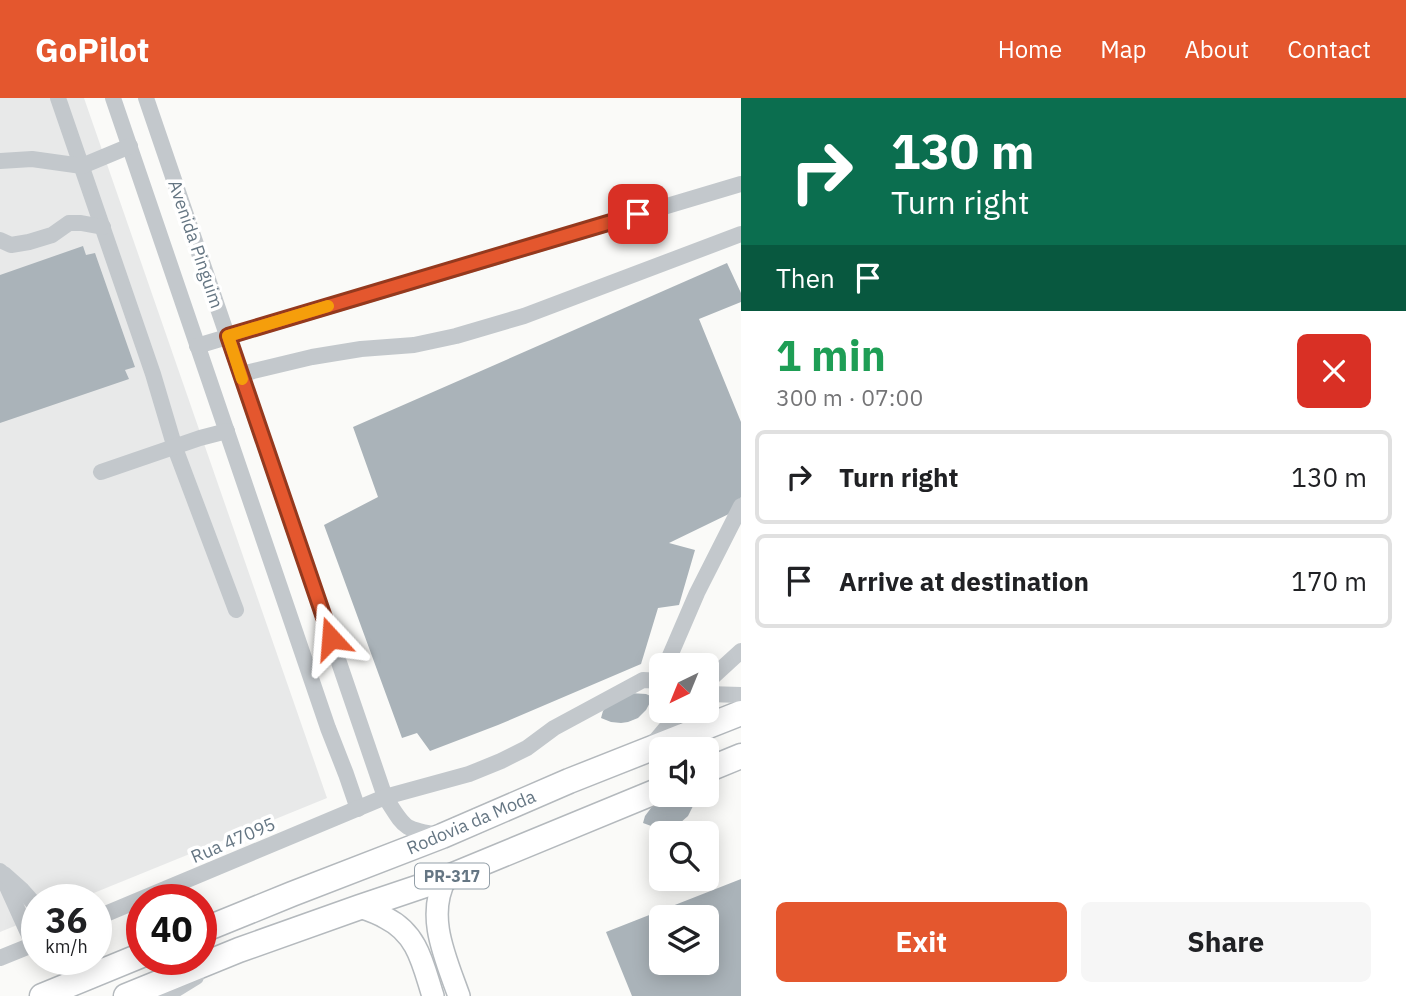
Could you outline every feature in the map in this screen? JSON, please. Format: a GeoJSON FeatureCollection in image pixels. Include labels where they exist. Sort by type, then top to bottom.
{"type":"FeatureCollection","features":[{"type":"Feature","properties":{"kind":"highway","name":"Rodovia da Moda"},"geometry":{"type":"LineString","coordinates":[[681,737],[741,713]]}},
{"type":"Feature","properties":{"kind":"highway","name":"Rodovia da Moda"},"geometry":{"type":"LineString","coordinates":[[217,924],[442,836],[649,750]]}},
{"type":"Feature","properties":{"kind":"highway"},"geometry":{"type":"LineString","coordinates":[[719,765],[741,756]]}},
{"type":"Feature","properties":{"kind":"highway","name":"PR-317"},"geometry":{"type":"LineString","coordinates":[[126,996],[239,950],[446,878],[649,794]]}},
{"type":"Feature","properties":{"kind":"highway"},"geometry":{"type":"LineString","coordinates":[[42,996],[126,962]]}},
{"type":"Feature","properties":{"kind":"main road"},"geometry":{"type":"LineString","coordinates":[[446,878],[439,890],[439,938],[459,996]]}},
{"type":"Feature","properties":{"kind":"main road"},"geometry":{"type":"LineString","coordinates":[[360,906],[387,918],[406,932],[417,948],[433,996]]}},
{"type":"Feature","properties":{"kind":"street"},"geometry":{"type":"LineString","coordinates":[[58,98],[153,374],[175,447],[236,610]]}},
{"type":"Feature","properties":{"kind":"street","name":"Avenida Pinguim"},"geometry":{"type":"LineString","coordinates":[[113,98],[358,809]]}},
{"type":"Feature","properties":{"kind":"street","name":"Avenida Pinguim"},"geometry":{"type":"LineString","coordinates":[[146,98],[385,797],[403,825],[414,831],[442,836]]}},
{"type":"Feature","properties":{"kind":"street"},"geometry":{"type":"LineString","coordinates":[[0,161],[32,159],[82,166],[130,146]]}},
{"type":"Feature","properties":{"kind":"street"},"geometry":{"type":"LineString","coordinates":[[197,346],[741,184]]}},
{"type":"Feature","properties":{"kind":"street"},"geometry":{"type":"LineString","coordinates":[[0,240],[11,245],[29,242],[52,235],[69,223],[103,227]]}},
{"type":"Feature","properties":{"kind":"street"},"geometry":{"type":"LineString","coordinates":[[241,374],[312,357],[361,349],[414,345],[456,336],[524,316],[741,234]]}},
{"type":"Feature","properties":{"kind":"street"},"geometry":{"type":"LineString","coordinates":[[101,472],[228,431]]}},
{"type":"Feature","properties":{"kind":"street"},"geometry":{"type":"LineString","coordinates":[[672,653],[697,593],[741,506]]}},
{"type":"Feature","properties":{"kind":"street"},"geometry":{"type":"LineString","coordinates":[[719,671],[741,651]]}},
{"type":"Feature","properties":{"kind":"street","name":"Rua 47095"},"geometry":{"type":"LineString","coordinates":[[112,911],[385,797],[469,774],[501,761],[527,748],[554,728],[649,679]]}},
{"type":"Feature","properties":{"kind":"street"},"geometry":{"type":"LineString","coordinates":[[719,694],[741,695]]}},
{"type":"Feature","properties":{"kind":"street"},"geometry":{"type":"LineString","coordinates":[[659,737],[671,723]]}},
{"type":"Feature","properties":{"kind":"street"},"geometry":{"type":"LineString","coordinates":[[0,870],[21,889]]}},
{"type":"Feature","properties":{"kind":"street"},"geometry":{"type":"LineString","coordinates":[[0,870],[21,914]]}},
{"type":"Feature","properties":{"kind":"street"},"geometry":{"type":"LineString","coordinates":[[0,958],[21,950]]}},
{"type":"Feature","properties":{"kind":"street"},"geometry":{"type":"LineString","coordinates":[[165,996],[239,950]]}},
{"type":"Feature","properties":{"kind":"shaded area"},"geometry":{"type":"Polygon","coordinates":[[[0,98],[84,98],[327,798],[112,886],[21,884],[21,923],[0,932],[0,98]]]}},
{"type":"Feature","properties":{"kind":"building"},"geometry":{"type":"Polygon","coordinates":[[[83,246],[86,255],[95,253],[135,367],[125,370],[129,379],[0,423],[0,275],[83,246]]]}},
{"type":"Feature","properties":{"kind":"building"},"geometry":{"type":"Polygon","coordinates":[[[727,263],[741,293],[741,302],[699,319],[741,422],[741,497],[735,511],[669,543],[695,550],[679,605],[658,608],[641,664],[430,751],[417,733],[402,738],[324,525],[378,497],[353,427],[727,263]]]}},
{"type":"Feature","properties":{"kind":"building"},"geometry":{"type":"Polygon","coordinates":[[[630,693],[649,695],[646,710],[638,718],[628,722],[611,722],[601,718],[609,703],[630,693]]]}},
{"type":"Feature","properties":{"kind":"building"},"geometry":{"type":"Polygon","coordinates":[[[692,807],[682,821],[649,821],[649,825],[643,823],[651,808],[692,807]]]}},
{"type":"Feature","properties":{"kind":"building"},"geometry":{"type":"Polygon","coordinates":[[[741,879],[741,996],[632,996],[606,932],[649,915],[649,975],[719,975],[719,905],[675,905],[710,891],[719,891],[719,888],[741,879]]]}},
{"type":"Feature","properties":{"kind":"slow traffic"},"geometry":{"type":"LineString","coordinates":[[242,379],[228,336],[328,306]]}},
{"type":"Feature","properties":{"kind":"route"},"geometry":{"type":"LineString","coordinates":[[331,638],[228,336],[638,214]]}}]}
